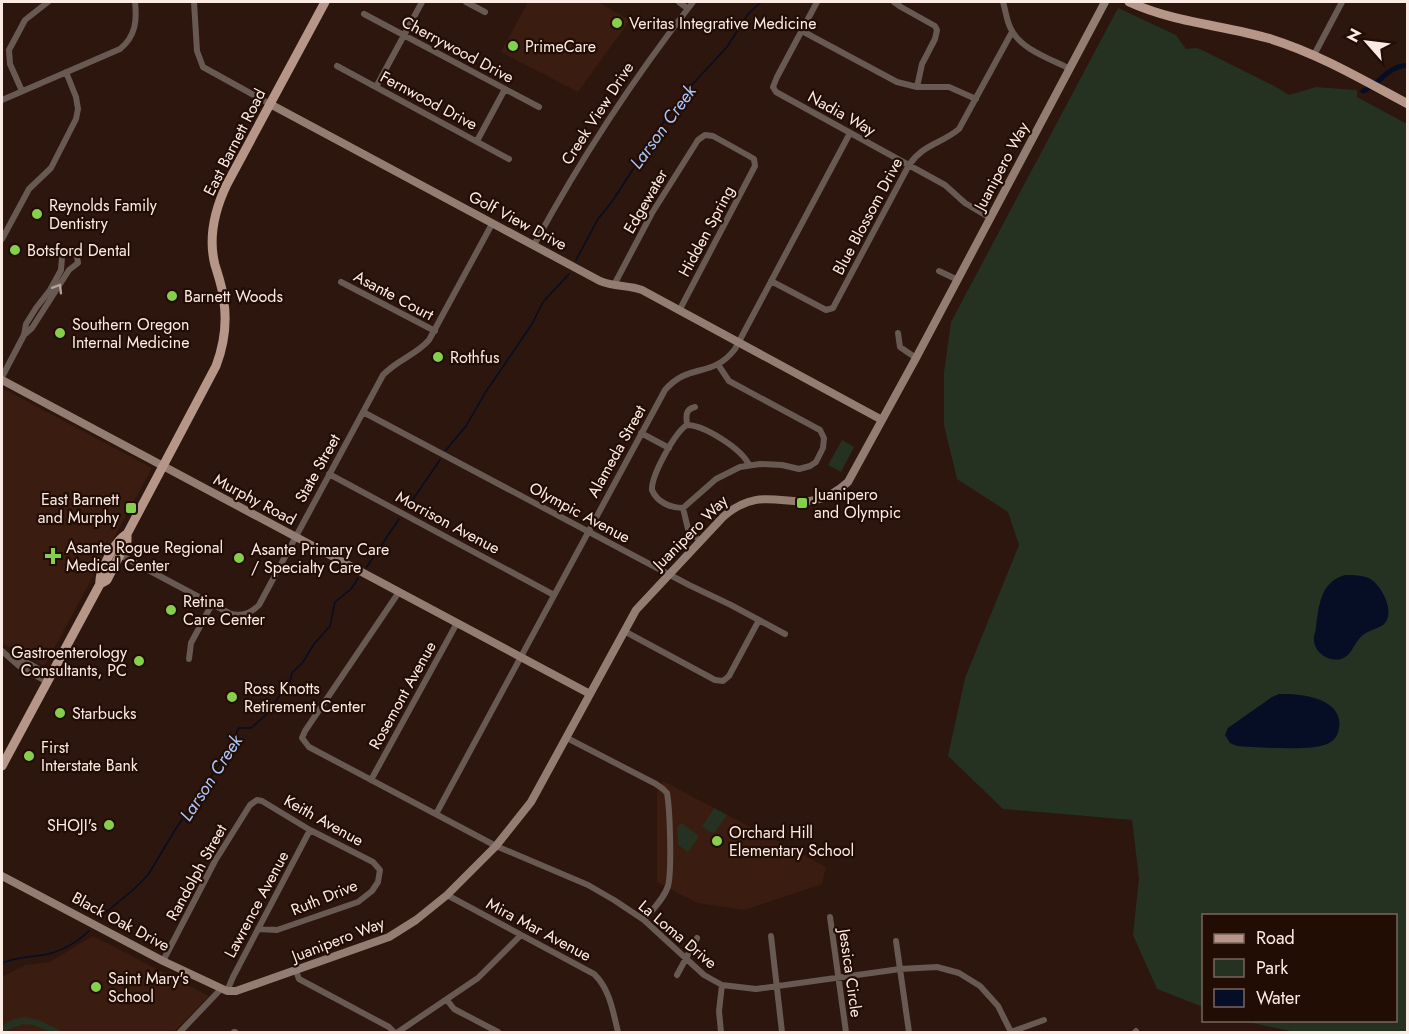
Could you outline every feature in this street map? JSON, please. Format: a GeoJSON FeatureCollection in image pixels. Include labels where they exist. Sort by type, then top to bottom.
{"type":"FeatureCollection","features":[{"type":"Feature","properties":{"kind":"main road","name":"East Barnett Road"},"geometry":{"type":"LineString","coordinates":[[2,766],[100,584],[106,580],[128,541],[127,534],[212,375],[220,356],[225,321],[222,288],[213,249],[216,213],[223,192],[325,2]]}},
{"type":"Feature","properties":{"kind":"main road"},"geometry":{"type":"LineString","coordinates":[[1129,2],[1171,17],[1262,37],[1314,55],[1407,104]]}},
{"type":"Feature","properties":{"kind":"main road","name":"East Barnett Road"},"geometry":{"type":"LineString","coordinates":[[100,584],[99,576],[120,537],[127,534]]}},
{"type":"Feature","properties":{"kind":"street"},"geometry":{"type":"LineString","coordinates":[[22,91],[10,64],[9,50],[25,20],[48,2]]}},
{"type":"Feature","properties":{"kind":"street"},"geometry":{"type":"LineString","coordinates":[[2,100],[120,49],[135,29],[135,2]]}},
{"type":"Feature","properties":{"kind":"street","name":"Golf View Drive"},"geometry":{"type":"LineString","coordinates":[[194,2],[197,51],[203,67],[600,281],[636,288],[882,420]]}},
{"type":"Feature","properties":{"kind":"street"},"geometry":{"type":"LineString","coordinates":[[376,87],[422,2]]}},
{"type":"Feature","properties":{"kind":"street"},"geometry":{"type":"LineString","coordinates":[[466,2],[485,12]]}},
{"type":"Feature","properties":{"kind":"street"},"geometry":{"type":"LineString","coordinates":[[679,2],[687,8]]}},
{"type":"Feature","properties":{"kind":"street","name":"Creek View Drive"},"geometry":{"type":"LineString","coordinates":[[534,245],[565,188],[632,82],[693,2]]}},
{"type":"Feature","properties":{"kind":"street"},"geometry":{"type":"LineString","coordinates":[[817,2],[801,31],[897,82],[917,87],[949,87],[976,99]]}},
{"type":"Feature","properties":{"kind":"street"},"geometry":{"type":"LineString","coordinates":[[894,2],[935,26],[937,30],[935,39],[922,64],[917,87]]}},
{"type":"Feature","properties":{"kind":"street"},"geometry":{"type":"LineString","coordinates":[[1003,2],[1012,32],[1031,48],[1070,69]]}},
{"type":"Feature","properties":{"kind":"street","name":"Juanipero Way"},"geometry":{"type":"LineString","coordinates":[[224,990],[236,991],[389,937],[416,920],[447,895],[496,846],[531,802],[624,631],[643,601],[731,509],[748,500],[767,497],[809,502],[822,500],[840,490],[855,472],[1105,2]]}},
{"type":"Feature","properties":{"kind":"street"},"geometry":{"type":"LineString","coordinates":[[1314,55],[1342,2]]}},
{"type":"Feature","properties":{"kind":"street","name":"Cherrywood Drive"},"geometry":{"type":"LineString","coordinates":[[364,14],[539,107]]}},
{"type":"Feature","properties":{"kind":"street","name":"Nadia Way"},"geometry":{"type":"LineString","coordinates":[[801,31],[773,87],[780,95],[950,188],[964,203],[990,218]]}},
{"type":"Feature","properties":{"kind":"street","name":"Blue Blossom Drive"},"geometry":{"type":"LineString","coordinates":[[771,281],[826,310],[833,308],[909,165],[923,148],[950,136],[959,129],[1012,32]]}},
{"type":"Feature","properties":{"kind":"street","name":"Fernwood Drive"},"geometry":{"type":"LineString","coordinates":[[337,66],[509,159]]}},
{"type":"Feature","properties":{"kind":"street"},"geometry":{"type":"LineString","coordinates":[[2,239],[29,189],[51,168],[76,119],[78,109],[76,97],[66,72]]}},
{"type":"Feature","properties":{"kind":"street"},"geometry":{"type":"LineString","coordinates":[[477,141],[505,89]]}},
{"type":"Feature","properties":{"kind":"street"},"geometry":{"type":"LineString","coordinates":[[683,508],[716,479],[732,471],[749,465],[772,464],[799,469],[816,462],[824,448],[824,438],[816,428],[729,381],[719,366],[738,342],[850,133]]}},
{"type":"Feature","properties":{"kind":"street","name":"Edgewater"},"geometry":{"type":"LineString","coordinates":[[614,285],[652,213],[698,140],[705,135],[713,136],[749,156],[755,163]]}},
{"type":"Feature","properties":{"kind":"street","name":"Hidden Spring"},"geometry":{"type":"LineString","coordinates":[[679,310],[753,171],[755,163]]}},
{"type":"Feature","properties":{"kind":"street","name":"State Street"},"geometry":{"type":"LineString","coordinates":[[120,555],[235,615],[254,610],[259,605],[384,375],[393,365],[420,349],[435,331],[492,224]]}},
{"type":"Feature","properties":{"kind":"street"},"geometry":{"type":"LineString","coordinates":[[2,379],[24,335],[26,324],[61,270],[64,253],[74,252],[78,256],[78,263],[69,270],[32,328],[24,335]]}},
{"type":"Feature","properties":{"kind":"street"},"geometry":{"type":"LineString","coordinates":[[939,271],[958,280]]}},
{"type":"Feature","properties":{"kind":"street","name":"Asante Court"},"geometry":{"type":"LineString","coordinates":[[341,282],[435,331]]}},
{"type":"Feature","properties":{"kind":"street"},"geometry":{"type":"LineString","coordinates":[[898,333],[900,347],[916,358]]}},
{"type":"Feature","properties":{"kind":"street","name":"Alameda Street"},"geometry":{"type":"LineString","coordinates":[[436,814],[670,384],[683,374],[719,366]]}},
{"type":"Feature","properties":{"kind":"street","name":"Murphy Road"},"geometry":{"type":"LineString","coordinates":[[2,379],[590,694]]}},
{"type":"Feature","properties":{"kind":"street"},"geometry":{"type":"LineString","coordinates":[[687,425],[687,413],[695,407]]}},
{"type":"Feature","properties":{"kind":"street","name":"Olympic Avenue"},"geometry":{"type":"LineString","coordinates":[[363,412],[668,575],[784,634]]}},
{"type":"Feature","properties":{"kind":"street"},"geometry":{"type":"LineString","coordinates":[[683,508],[661,501],[652,490],[652,480],[680,430],[687,425],[700,428],[727,443],[744,456],[749,465]]}},
{"type":"Feature","properties":{"kind":"street"},"geometry":{"type":"LineString","coordinates":[[641,434],[669,448]]}},
{"type":"Feature","properties":{"kind":"street","name":"Morrison Avenue"},"geometry":{"type":"LineString","coordinates":[[329,474],[554,595]]}},
{"type":"Feature","properties":{"kind":"street"},"geometry":{"type":"LineString","coordinates":[[683,508],[688,529],[700,541]]}},
{"type":"Feature","properties":{"kind":"street","name":"La Loma Drive"},"geometry":{"type":"LineString","coordinates":[[399,592],[305,731],[302,738],[309,747],[496,846],[588,885],[644,920],[704,975],[722,985],[744,989],[900,969],[937,967],[952,970],[980,986],[992,998],[1011,1032]]}},
{"type":"Feature","properties":{"kind":"street"},"geometry":{"type":"LineString","coordinates":[[189,659],[191,643],[212,604]]}},
{"type":"Feature","properties":{"kind":"street"},"geometry":{"type":"LineString","coordinates":[[624,631],[715,680],[723,681],[729,676],[759,620]]}},
{"type":"Feature","properties":{"kind":"street","name":"Rosemont Avenue"},"geometry":{"type":"LineString","coordinates":[[371,780],[457,623]]}},
{"type":"Feature","properties":{"kind":"street"},"geometry":{"type":"LineString","coordinates":[[2,651],[19,666],[48,680]]}},
{"type":"Feature","properties":{"kind":"street"},"geometry":{"type":"LineString","coordinates":[[567,738],[663,789],[666,793],[670,869],[668,885],[664,895],[644,920]]}},
{"type":"Feature","properties":{"kind":"street","name":"Keith Avenue"},"geometry":{"type":"LineString","coordinates":[[257,800],[377,866]]}},
{"type":"Feature","properties":{"kind":"street","name":"Randolph Street"},"geometry":{"type":"LineString","coordinates":[[163,961],[215,861],[250,805],[257,800]]}},
{"type":"Feature","properties":{"kind":"street","name":"Lawrence Avenue"},"geometry":{"type":"LineString","coordinates":[[180,1032],[224,990],[233,977],[310,830]]}},
{"type":"Feature","properties":{"kind":"street","name":"Ruth Drive"},"geometry":{"type":"LineString","coordinates":[[258,929],[277,930],[358,902],[372,891],[378,882],[380,870],[377,866]]}},
{"type":"Feature","properties":{"kind":"street","name":"Black Oak Drive"},"geometry":{"type":"LineString","coordinates":[[2,876],[163,961],[224,990]]}},
{"type":"Feature","properties":{"kind":"street","name":"Mira Mar Avenue"},"geometry":{"type":"LineString","coordinates":[[447,895],[576,963],[600,980],[609,997],[618,1032]]}},
{"type":"Feature","properties":{"kind":"street","name":"Jessica Circle"},"geometry":{"type":"LineString","coordinates":[[830,917],[846,1032]]}},
{"type":"Feature","properties":{"kind":"street"},"geometry":{"type":"LineString","coordinates":[[296,971],[299,979],[396,1032],[478,978],[521,935]]}},
{"type":"Feature","properties":{"kind":"street"},"geometry":{"type":"LineString","coordinates":[[771,936],[783,1032]]}},
{"type":"Feature","properties":{"kind":"street"},"geometry":{"type":"LineString","coordinates":[[677,975],[697,938]]}},
{"type":"Feature","properties":{"kind":"street"},"geometry":{"type":"LineString","coordinates":[[896,941],[909,1032]]}},
{"type":"Feature","properties":{"kind":"street"},"geometry":{"type":"LineString","coordinates":[[721,1032],[719,1011],[722,985]]}},
{"type":"Feature","properties":{"kind":"street"},"geometry":{"type":"LineString","coordinates":[[447,1000],[454,1009],[498,1032]]}},
{"type":"Feature","properties":{"kind":"street"},"geometry":{"type":"LineString","coordinates":[[1011,1032],[1044,1020]]}},
{"type":"Feature","properties":{"kind":"shaded area"},"geometry":{"type":"Polygon","coordinates":[[[528,2],[598,2],[630,20],[578,92],[501,52],[528,2]]]}},
{"type":"Feature","properties":{"kind":"shaded area","name":"Asante Rogue Regional Medical Center"},"geometry":{"type":"Polygon","coordinates":[[[2,388],[152,468],[46,663],[42,665],[2,643],[2,388]]]}},
{"type":"Feature","properties":{"kind":"shaded area","name":"Orchard Hill Elementary School"},"geometry":{"type":"Polygon","coordinates":[[[663,781],[826,867],[822,884],[745,910],[697,903],[657,882],[657,793],[663,781]]]}},
{"type":"Feature","properties":{"kind":"shaded area","name":"Saint Mary's School"},"geometry":{"type":"Polygon","coordinates":[[[93,936],[209,996],[174,1032],[2,1032],[2,977],[25,965],[50,962],[93,936]]]}},
{"type":"Feature","properties":{"kind":"green space"},"geometry":{"type":"Polygon","coordinates":[[[1118,8],[1176,35],[1186,49],[1197,48],[1204,51],[1289,95],[1316,87],[1357,90],[1357,97],[1407,124],[1407,1032],[1295,1032],[1248,1022],[1397,1022],[1397,914],[1202,914],[1202,1007],[1157,989],[1133,935],[1139,878],[1132,820],[1003,809],[948,756],[965,678],[1019,545],[1008,512],[957,479],[944,425],[944,373],[951,322],[1118,8]]]}},
{"type":"Feature","properties":{"kind":"green space"},"geometry":{"type":"Polygon","coordinates":[[[842,440],[854,447],[841,472],[828,465],[842,440]]]}},
{"type":"Feature","properties":{"kind":"green space"},"geometry":{"type":"Polygon","coordinates":[[[714,808],[727,815],[714,834],[702,827],[714,808]]]}},
{"type":"Feature","properties":{"kind":"green space"},"geometry":{"type":"Polygon","coordinates":[[[681,823],[697,834],[698,838],[688,852],[678,845],[677,828],[681,823]]]}},
{"type":"Feature","properties":{"kind":"green space"},"geometry":{"type":"Polygon","coordinates":[[[24,1017],[39,1020],[63,1032],[49,1032],[34,1025],[23,1024],[2,1032],[2,1026],[11,1020],[24,1017]]]}},
{"type":"Feature","properties":{"kind":"water"},"geometry":{"type":"Polygon","coordinates":[[[1345,575],[1366,577],[1372,580],[1384,595],[1388,614],[1383,625],[1361,636],[1347,656],[1336,660],[1320,653],[1315,645],[1314,637],[1322,596],[1330,583],[1345,575]]]}},
{"type":"Feature","properties":{"kind":"water"},"geometry":{"type":"Polygon","coordinates":[[[1279,694],[1309,696],[1328,704],[1339,718],[1339,731],[1335,739],[1322,746],[1299,748],[1237,746],[1230,743],[1225,735],[1228,728],[1279,694]]]}},
{"type":"Feature","properties":{"kind":"waterway","name":"Larson Creek"},"geometry":{"type":"LineString","coordinates":[[576,260],[598,219],[611,203],[667,117],[690,87],[727,47],[748,14],[761,2]]}},
{"type":"Feature","properties":{"kind":"waterway"},"geometry":{"type":"LineString","coordinates":[[1363,91],[1394,69],[1408,65]]}},
{"type":"Feature","properties":{"kind":"waterway","name":"Larson Creek"},"geometry":{"type":"LineString","coordinates":[[446,450],[466,426],[485,393],[532,324],[543,302],[569,274]]}},
{"type":"Feature","properties":{"kind":"waterway","name":"Larson Creek"},"geometry":{"type":"LineString","coordinates":[[406,509],[440,460]]}},
{"type":"Feature","properties":{"kind":"waterway","name":"Larson Creek"},"geometry":{"type":"LineString","coordinates":[[366,568],[399,519]]}},
{"type":"Feature","properties":{"kind":"waterway","name":"Larson Creek"},"geometry":{"type":"LineString","coordinates":[[99,918],[148,875],[175,830],[231,747],[239,728],[251,728],[266,715],[290,681],[292,673],[330,626],[335,602],[351,589],[358,578]]}},
{"type":"Feature","properties":{"kind":"waterway","name":"Larson Creek"},"geometry":{"type":"LineString","coordinates":[[2,963],[62,950],[89,931]]}},
{"type":"Feature","properties":{"kind":"place","name":"Veritas Integrative Medicine"},"geometry":{"type":"Point","coordinates":[617,23]}},
{"type":"Feature","properties":{"kind":"place","name":"PrimeCare"},"geometry":{"type":"Point","coordinates":[513,46]}},
{"type":"Feature","properties":{"kind":"place","name":"Reynolds Family Dentistry"},"geometry":{"type":"Point","coordinates":[37,214]}},
{"type":"Feature","properties":{"kind":"place","name":"Botsford Dental"},"geometry":{"type":"Point","coordinates":[15,250]}},
{"type":"Feature","properties":{"kind":"place","name":"Barnett Woods"},"geometry":{"type":"Point","coordinates":[172,296]}},
{"type":"Feature","properties":{"kind":"place","name":"Southern Oregon Internal Medicine"},"geometry":{"type":"Point","coordinates":[60,333]}},
{"type":"Feature","properties":{"kind":"place","name":"Rothfus"},"geometry":{"type":"Point","coordinates":[438,357]}},
{"type":"Feature","properties":{"kind":"place","name":"Juanipero and Olympic"},"geometry":{"type":"Point","coordinates":[802,503]}},
{"type":"Feature","properties":{"kind":"place","name":"East Barnett and Murphy"},"geometry":{"type":"Point","coordinates":[131,508]}},
{"type":"Feature","properties":{"kind":"place","name":"Asante Rogue Regional Medical Center"},"geometry":{"type":"Point","coordinates":[53,556]}},
{"type":"Feature","properties":{"kind":"place","name":"Asante Primary Care / Specialty Care"},"geometry":{"type":"Point","coordinates":[239,558]}},
{"type":"Feature","properties":{"kind":"place","name":"Retina Care Center"},"geometry":{"type":"Point","coordinates":[171,610]}},
{"type":"Feature","properties":{"kind":"place","name":"Gastroenterology Consultants, PC"},"geometry":{"type":"Point","coordinates":[139,661]}},
{"type":"Feature","properties":{"kind":"place","name":"Ross Knotts Retirement Center"},"geometry":{"type":"Point","coordinates":[232,697]}},
{"type":"Feature","properties":{"kind":"place","name":"Starbucks"},"geometry":{"type":"Point","coordinates":[60,713]}},
{"type":"Feature","properties":{"kind":"place","name":"First Interstate Bank"},"geometry":{"type":"Point","coordinates":[29,756]}},
{"type":"Feature","properties":{"kind":"place","name":"SHOJI's"},"geometry":{"type":"Point","coordinates":[109,825]}},
{"type":"Feature","properties":{"kind":"place","name":"Orchard Hill Elementary School"},"geometry":{"type":"Point","coordinates":[717,841]}},
{"type":"Feature","properties":{"kind":"place","name":"Saint Mary's School"},"geometry":{"type":"Point","coordinates":[96,987]}}]}
